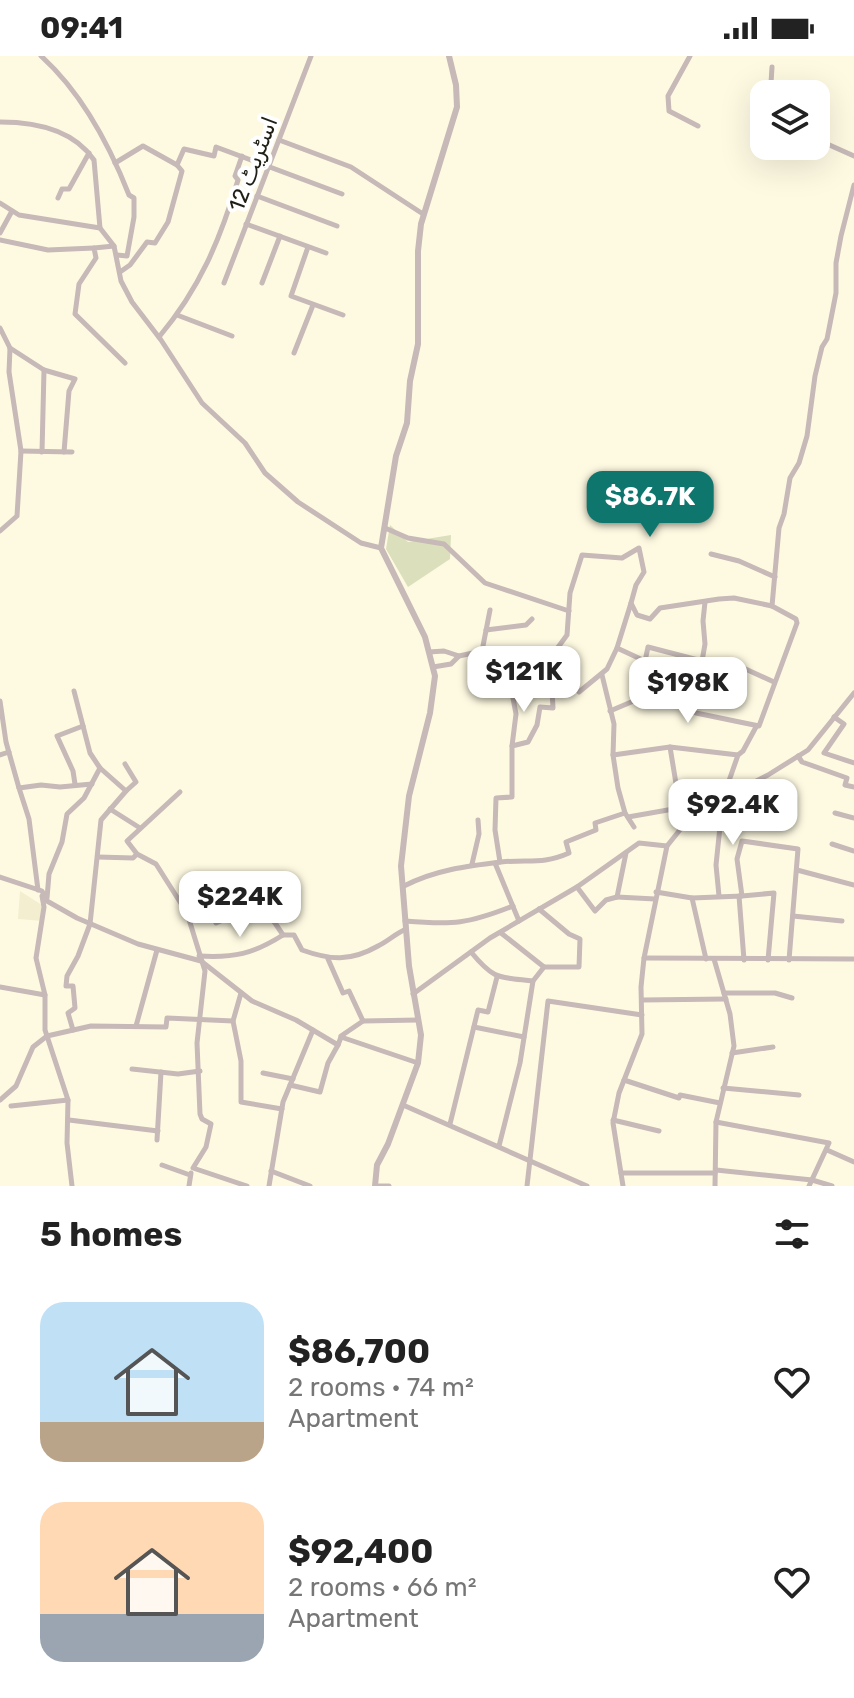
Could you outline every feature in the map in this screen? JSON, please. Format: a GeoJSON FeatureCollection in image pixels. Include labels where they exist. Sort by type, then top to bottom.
{"type":"FeatureCollection","features":[{"type":"Feature","properties":{"kind":"street"},"geometry":{"type":"LineString","coordinates":[[41,56],[65,79],[90,117],[129,195],[134,198],[127,256],[117,255]]}},
{"type":"Feature","properties":{"kind":"street","name":"اسٹریٹ 12"},"geometry":{"type":"LineString","coordinates":[[224,283],[311,56]]}},
{"type":"Feature","properties":{"kind":"street"},"geometry":{"type":"LineString","coordinates":[[389,1186],[375,1186],[377,1165],[418,1063],[421,1035],[413,994],[401,866],[409,796],[430,713],[435,676],[425,637],[381,548],[396,456],[407,423],[410,381],[418,344],[418,251],[423,214],[457,107],[456,85],[449,56]]}},
{"type":"Feature","properties":{"kind":"street"},"geometry":{"type":"LineString","coordinates":[[690,56],[668,96],[669,111],[698,126]]}},
{"type":"Feature","properties":{"kind":"street"},"geometry":{"type":"LineString","coordinates":[[771,80],[772,67]]}},
{"type":"Feature","properties":{"kind":"street"},"geometry":{"type":"LineString","coordinates":[[0,122],[24,122],[46,127],[74,138],[89,153],[94,160],[100,228],[114,246],[121,281],[132,302],[202,403],[245,443],[265,473],[298,502],[361,543],[381,548]]}},
{"type":"Feature","properties":{"kind":"street"},"geometry":{"type":"LineString","coordinates":[[279,140],[351,167],[423,214]]}},
{"type":"Feature","properties":{"kind":"street"},"geometry":{"type":"LineString","coordinates":[[830,145],[854,156]]}},
{"type":"Feature","properties":{"kind":"street"},"geometry":{"type":"LineString","coordinates":[[115,163],[143,146],[182,171],[168,222],[155,243],[147,242],[130,265],[120,272]]}},
{"type":"Feature","properties":{"kind":"street"},"geometry":{"type":"LineString","coordinates":[[177,165],[184,149],[214,156],[216,147],[342,194]]}},
{"type":"Feature","properties":{"kind":"street"},"geometry":{"type":"LineString","coordinates":[[58,198],[62,189],[69,189],[89,153]]}},
{"type":"Feature","properties":{"kind":"street"},"geometry":{"type":"LineString","coordinates":[[159,337],[204,274],[222,233],[242,156]]}},
{"type":"Feature","properties":{"kind":"street"},"geometry":{"type":"LineString","coordinates":[[772,606],[779,528],[790,478],[799,463],[807,436],[815,376],[827,339],[836,293],[836,263],[841,236],[854,185]]}},
{"type":"Feature","properties":{"kind":"street"},"geometry":{"type":"LineString","coordinates":[[257,196],[337,226]]}},
{"type":"Feature","properties":{"kind":"street"},"geometry":{"type":"LineString","coordinates":[[0,203],[19,215],[100,228]]}},
{"type":"Feature","properties":{"kind":"street"},"geometry":{"type":"LineString","coordinates":[[0,233],[12,211]]}},
{"type":"Feature","properties":{"kind":"street"},"geometry":{"type":"LineString","coordinates":[[246,224],[326,253]]}},
{"type":"Feature","properties":{"kind":"street"},"geometry":{"type":"LineString","coordinates":[[262,283],[280,236]]}},
{"type":"Feature","properties":{"kind":"street"},"geometry":{"type":"LineString","coordinates":[[0,240],[48,250],[114,246]]}},
{"type":"Feature","properties":{"kind":"street"},"geometry":{"type":"LineString","coordinates":[[308,247],[291,296],[343,315]]}},
{"type":"Feature","properties":{"kind":"street"},"geometry":{"type":"LineString","coordinates":[[94,248],[96,258],[79,284],[75,314],[125,363]]}},
{"type":"Feature","properties":{"kind":"street"},"geometry":{"type":"LineString","coordinates":[[294,353],[313,305]]}},
{"type":"Feature","properties":{"kind":"street"},"geometry":{"type":"LineString","coordinates":[[177,315],[232,336]]}},
{"type":"Feature","properties":{"kind":"street"},"geometry":{"type":"LineString","coordinates":[[0,332],[10,348],[44,370],[75,379],[69,391],[68,452],[21,451]]}},
{"type":"Feature","properties":{"kind":"street"},"geometry":{"type":"LineString","coordinates":[[0,531],[17,516],[21,451],[9,372],[10,348]]}},
{"type":"Feature","properties":{"kind":"street"},"geometry":{"type":"LineString","coordinates":[[42,452],[44,370]]}},
{"type":"Feature","properties":{"kind":"street"},"geometry":{"type":"LineString","coordinates":[[385,528],[408,538],[444,544],[485,583],[569,611]]}},
{"type":"Feature","properties":{"kind":"street"},"geometry":{"type":"LineString","coordinates":[[512,746],[528,742],[537,725],[540,707],[553,708],[551,671],[556,650],[567,635],[570,593],[582,555],[622,558],[639,548],[644,572],[636,585],[617,648],[602,675],[579,692]]}},
{"type":"Feature","properties":{"kind":"street"},"geometry":{"type":"LineString","coordinates":[[711,554],[739,561],[775,577]]}},
{"type":"Feature","properties":{"kind":"street"},"geometry":{"type":"LineString","coordinates":[[631,603],[637,615],[650,619],[660,608],[734,598],[772,606],[796,619],[759,726],[756,726],[738,755],[723,798],[716,865],[719,896]]}},
{"type":"Feature","properties":{"kind":"street"},"geometry":{"type":"LineString","coordinates":[[676,705],[692,672],[702,661],[705,602]]}},
{"type":"Feature","properties":{"kind":"street"},"geometry":{"type":"LineString","coordinates":[[490,610],[482,651],[487,661],[488,679],[510,682],[516,714],[512,746],[512,797],[496,798],[497,863],[519,921]]}},
{"type":"Feature","properties":{"kind":"street"},"geometry":{"type":"LineString","coordinates":[[486,630],[526,625],[532,619]]}},
{"type":"Feature","properties":{"kind":"street"},"geometry":{"type":"LineString","coordinates":[[617,648],[645,661],[648,647],[702,661],[739,666],[774,682]]}},
{"type":"Feature","properties":{"kind":"street"},"geometry":{"type":"LineString","coordinates":[[429,652],[444,651],[459,656],[482,651]]}},
{"type":"Feature","properties":{"kind":"street"},"geometry":{"type":"LineString","coordinates":[[433,667],[451,664],[459,656]]}},
{"type":"Feature","properties":{"kind":"street"},"geometry":{"type":"LineString","coordinates":[[602,675],[614,724],[613,755],[618,788],[626,815],[634,827]]}},
{"type":"Feature","properties":{"kind":"street"},"geometry":{"type":"LineString","coordinates":[[74,691],[90,753],[100,768],[126,791]]}},
{"type":"Feature","properties":{"kind":"street"},"geometry":{"type":"LineString","coordinates":[[623,1186],[613,1120],[642,1034],[644,958],[667,846],[683,826],[723,798],[808,750],[854,693]]}},
{"type":"Feature","properties":{"kind":"street"},"geometry":{"type":"LineString","coordinates":[[610,711],[643,697],[656,698],[696,713],[756,726]]}},
{"type":"Feature","properties":{"kind":"street"},"geometry":{"type":"LineString","coordinates":[[0,701],[9,752],[29,819],[44,907],[36,958],[45,995],[43,1013],[47,1036],[68,1100],[67,1143],[72,1186]]}},
{"type":"Feature","properties":{"kind":"street"},"geometry":{"type":"LineString","coordinates":[[834,717],[844,724],[824,753],[854,763]]}},
{"type":"Feature","properties":{"kind":"street"},"geometry":{"type":"LineString","coordinates":[[75,784],[73,771],[57,736],[83,726]]}},
{"type":"Feature","properties":{"kind":"street"},"geometry":{"type":"LineString","coordinates":[[613,755],[670,747],[738,755]]}},
{"type":"Feature","properties":{"kind":"street"},"geometry":{"type":"LineString","coordinates":[[670,747],[683,826]]}},
{"type":"Feature","properties":{"kind":"street"},"geometry":{"type":"LineString","coordinates":[[0,755],[9,752]]}},
{"type":"Feature","properties":{"kind":"street"},"geometry":{"type":"LineString","coordinates":[[798,756],[802,762],[847,778],[845,785],[854,787]]}},
{"type":"Feature","properties":{"kind":"street"},"geometry":{"type":"LineString","coordinates":[[73,1030],[68,1013],[75,1008],[73,986],[66,986],[67,976],[90,924],[101,820],[136,782],[125,764]]}},
{"type":"Feature","properties":{"kind":"street"},"geometry":{"type":"LineString","coordinates":[[47,901],[49,874],[62,842],[67,814],[84,798],[100,768]]}},
{"type":"Feature","properties":{"kind":"street"},"geometry":{"type":"LineString","coordinates":[[19,788],[92,784]]}},
{"type":"Feature","properties":{"kind":"street"},"geometry":{"type":"LineString","coordinates":[[180,792],[127,841],[137,854],[156,864],[187,913],[205,971],[197,1043],[200,1114],[211,1124],[206,1147],[192,1172],[189,1186]]}},
{"type":"Feature","properties":{"kind":"street"},"geometry":{"type":"LineString","coordinates":[[404,886],[421,877],[472,864],[550,861],[569,853],[566,842],[596,830],[595,823],[626,815],[679,808]]}},
{"type":"Feature","properties":{"kind":"street"},"geometry":{"type":"LineString","coordinates":[[110,809],[140,828]]}},
{"type":"Feature","properties":{"kind":"street"},"geometry":{"type":"LineString","coordinates":[[835,813],[854,818]]}},
{"type":"Feature","properties":{"kind":"street"},"geometry":{"type":"LineString","coordinates":[[472,864],[479,834],[478,820]]}},
{"type":"Feature","properties":{"kind":"street"},"geometry":{"type":"LineString","coordinates":[[744,960],[737,859],[742,841],[798,849],[789,960]]}},
{"type":"Feature","properties":{"kind":"street"},"geometry":{"type":"LineString","coordinates":[[413,994],[490,938],[577,887],[639,843],[667,846]]}},
{"type":"Feature","properties":{"kind":"street"},"geometry":{"type":"LineString","coordinates":[[832,844],[854,851]]}},
{"type":"Feature","properties":{"kind":"street"},"geometry":{"type":"LineString","coordinates":[[617,897],[626,852]]}},
{"type":"Feature","properties":{"kind":"street"},"geometry":{"type":"LineString","coordinates":[[98,857],[133,858],[137,854]]}},
{"type":"Feature","properties":{"kind":"street"},"geometry":{"type":"LineString","coordinates":[[797,870],[854,885]]}},
{"type":"Feature","properties":{"kind":"street"},"geometry":{"type":"LineString","coordinates":[[0,877],[40,890],[47,901],[90,924],[157,950],[200,958],[257,951],[283,935],[294,935],[302,950],[328,959],[345,958],[365,952],[406,925],[454,925],[484,918],[513,906]]}},
{"type":"Feature","properties":{"kind":"street"},"geometry":{"type":"LineString","coordinates":[[577,887],[595,911],[606,900],[617,897],[692,898],[774,893],[768,960]]}},
{"type":"Feature","properties":{"kind":"street"},"geometry":{"type":"LineString","coordinates":[[692,898],[706,959]]}},
{"type":"Feature","properties":{"kind":"street"},"geometry":{"type":"LineString","coordinates":[[187,913],[205,904],[216,923],[258,905],[283,935]]}},
{"type":"Feature","properties":{"kind":"street"},"geometry":{"type":"LineString","coordinates":[[501,933],[544,967],[579,967],[580,939],[569,934],[539,909]]}},
{"type":"Feature","properties":{"kind":"street"},"geometry":{"type":"LineString","coordinates":[[793,916],[842,921]]}},
{"type":"Feature","properties":{"kind":"street"},"geometry":{"type":"LineString","coordinates":[[136,1026],[157,950]]}},
{"type":"Feature","properties":{"kind":"street"},"geometry":{"type":"LineString","coordinates":[[471,952],[488,972],[497,977],[533,981]]}},
{"type":"Feature","properties":{"kind":"street"},"geometry":{"type":"LineString","coordinates":[[200,958],[241,993],[338,1045]]}},
{"type":"Feature","properties":{"kind":"street"},"geometry":{"type":"LineString","coordinates":[[644,958],[854,959]]}},
{"type":"Feature","properties":{"kind":"street"},"geometry":{"type":"LineString","coordinates":[[328,959],[343,993],[349,991],[363,1021]]}},
{"type":"Feature","properties":{"kind":"street"},"geometry":{"type":"LineString","coordinates":[[714,959],[725,996],[734,1046],[716,1122],[715,1186]]}},
{"type":"Feature","properties":{"kind":"street"},"geometry":{"type":"LineString","coordinates":[[499,1146],[524,1037],[533,981],[544,967]]}},
{"type":"Feature","properties":{"kind":"street"},"geometry":{"type":"LineString","coordinates":[[450,1124],[478,1010],[488,1012],[497,977]]}},
{"type":"Feature","properties":{"kind":"street"},"geometry":{"type":"LineString","coordinates":[[0,987],[45,995]]}},
{"type":"Feature","properties":{"kind":"street"},"geometry":{"type":"LineString","coordinates":[[241,993],[233,1021],[241,1061],[241,1102],[282,1109]]}},
{"type":"Feature","properties":{"kind":"street"},"geometry":{"type":"LineString","coordinates":[[642,1000],[775,993],[792,998]]}},
{"type":"Feature","properties":{"kind":"street"},"geometry":{"type":"LineString","coordinates":[[527,1186],[548,1001],[642,1015]]}},
{"type":"Feature","properties":{"kind":"street"},"geometry":{"type":"LineString","coordinates":[[0,1100],[16,1086],[33,1047],[47,1036],[91,1026],[166,1027],[167,1018],[233,1021]]}},
{"type":"Feature","properties":{"kind":"street"},"geometry":{"type":"LineString","coordinates":[[263,1073],[320,1092],[328,1063],[341,1037],[363,1021],[419,1020]]}},
{"type":"Feature","properties":{"kind":"street"},"geometry":{"type":"LineString","coordinates":[[474,1027],[524,1037]]}},
{"type":"Feature","properties":{"kind":"street"},"geometry":{"type":"LineString","coordinates":[[269,1186],[282,1109],[313,1030]]}},
{"type":"Feature","properties":{"kind":"street"},"geometry":{"type":"LineString","coordinates":[[341,1037],[418,1063]]}},
{"type":"Feature","properties":{"kind":"street"},"geometry":{"type":"LineString","coordinates":[[732,1053],[773,1047]]}},
{"type":"Feature","properties":{"kind":"street"},"geometry":{"type":"LineString","coordinates":[[132,1069],[200,1071]]}},
{"type":"Feature","properties":{"kind":"street"},"geometry":{"type":"LineString","coordinates":[[157,1140],[161,1072]]}},
{"type":"Feature","properties":{"kind":"street"},"geometry":{"type":"LineString","coordinates":[[624,1080],[679,1098],[680,1095],[720,1103]]}},
{"type":"Feature","properties":{"kind":"street"},"geometry":{"type":"LineString","coordinates":[[723,1088],[799,1095]]}},
{"type":"Feature","properties":{"kind":"street"},"geometry":{"type":"LineString","coordinates":[[11,1106],[68,1100]]}},
{"type":"Feature","properties":{"kind":"street"},"geometry":{"type":"LineString","coordinates":[[403,1105],[587,1186]]}},
{"type":"Feature","properties":{"kind":"street"},"geometry":{"type":"LineString","coordinates":[[69,1120],[158,1131]]}},
{"type":"Feature","properties":{"kind":"street"},"geometry":{"type":"LineString","coordinates":[[613,1120],[659,1131]]}},
{"type":"Feature","properties":{"kind":"street"},"geometry":{"type":"LineString","coordinates":[[716,1122],[829,1143],[810,1183]]}},
{"type":"Feature","properties":{"kind":"street"},"geometry":{"type":"LineString","coordinates":[[827,1150],[854,1162]]}},
{"type":"Feature","properties":{"kind":"street"},"geometry":{"type":"LineString","coordinates":[[162,1165],[247,1186]]}},
{"type":"Feature","properties":{"kind":"street"},"geometry":{"type":"LineString","coordinates":[[271,1171],[310,1186]]}},
{"type":"Feature","properties":{"kind":"street"},"geometry":{"type":"LineString","coordinates":[[621,1173],[716,1171],[832,1186]]}},
{"type":"Feature","properties":{"kind":"shaded area"},"geometry":{"type":"Polygon","coordinates":[[[20,891],[45,907],[43,921],[18,919],[20,891]]]}},
{"type":"Feature","properties":{"kind":"green space"},"geometry":{"type":"Polygon","coordinates":[[[390,525],[408,542],[451,535],[450,559],[408,587],[386,549],[390,525]]]}}]}
